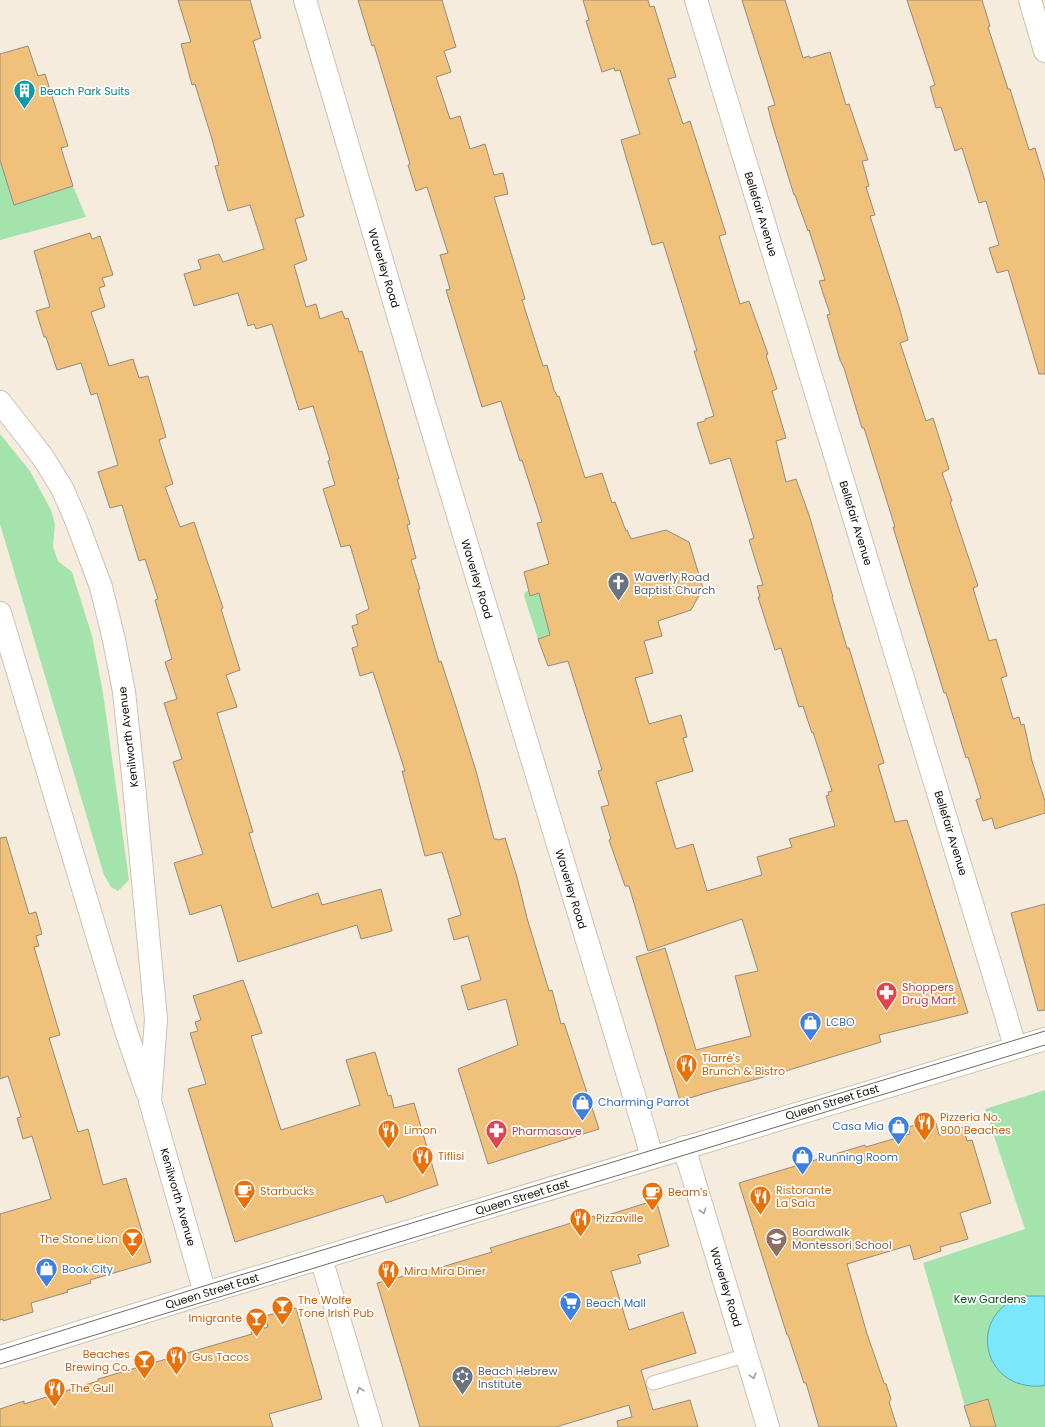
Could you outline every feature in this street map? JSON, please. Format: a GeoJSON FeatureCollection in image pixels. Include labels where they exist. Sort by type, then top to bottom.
{"type":"FeatureCollection","features":[{"type":"Feature","properties":{"kind":"street","name":"Waverley Road"},"geometry":{"type":"LineString","coordinates":[[305,0],[424,403],[652,1157]]}},
{"type":"Feature","properties":{"kind":"street","name":"Bellefair Avenue"},"geometry":{"type":"LineString","coordinates":[[696,0],[1015,1047]]}},
{"type":"Feature","properties":{"kind":"street"},"geometry":{"type":"LineString","coordinates":[[1030,0],[1045,51]]}},
{"type":"Feature","properties":{"kind":"street","name":"Kenilworth Avenue"},"geometry":{"type":"LineString","coordinates":[[0,402],[42,456],[62,488],[76,520],[101,587],[114,640],[124,692],[133,767],[156,1019],[150,1101]]}},
{"type":"Feature","properties":{"kind":"street","name":"Kenilworth Avenue"},"geometry":{"type":"LineString","coordinates":[[0,613],[126,1031],[150,1101],[205,1293]]}},
{"type":"Feature","properties":{"kind":"street","name":"Queen Street East"},"geometry":{"type":"LineString","coordinates":[[0,1357],[684,1147],[1045,1039]]}},
{"type":"Feature","properties":{"kind":"street","name":"Waverley Road"},"geometry":{"type":"LineString","coordinates":[[684,1147],[768,1427]]}},
{"type":"Feature","properties":{"kind":"street"},"geometry":{"type":"LineString","coordinates":[[320,1258],[371,1427]]}},
{"type":"Feature","properties":{"kind":"lane"},"geometry":{"type":"LineString","coordinates":[[653,1383],[747,1355]]}},
{"type":"Feature","properties":{"kind":"green space"},"geometry":{"type":"Polygon","coordinates":[[[0,160],[14,205],[73,186],[86,217],[0,240],[0,160]]]}},
{"type":"Feature","properties":{"kind":"green space"},"geometry":{"type":"Polygon","coordinates":[[[0,434],[30,471],[51,510],[55,524],[53,546],[58,561],[72,572],[92,636],[103,693],[129,880],[118,891],[111,887],[104,875],[0,524],[0,434]]]}},
{"type":"Feature","properties":{"kind":"green space"},"geometry":{"type":"Polygon","coordinates":[[[529,591],[531,596],[539,593],[550,635],[538,639],[524,596],[525,592],[529,591]]]}},
{"type":"Feature","properties":{"kind":"green space","name":"Kew Gardens"},"geometry":{"type":"Polygon","coordinates":[[[1045,1090],[1045,1427],[971,1427],[923,1263],[1025,1229],[985,1109],[1045,1090]]]}},
{"type":"Feature","properties":{"kind":"water"},"geometry":{"type":"Polygon","coordinates":[[[1025,1296],[1045,1296],[1045,1385],[1042,1386],[1021,1384],[1005,1376],[994,1363],[988,1348],[988,1332],[994,1317],[1006,1304],[1025,1296]]]}},
{"type":"Feature","properties":{"kind":"building"},"geometry":{"type":"Polygon","coordinates":[[[178,0],[250,0],[261,38],[253,41],[304,216],[295,219],[307,260],[294,265],[306,307],[316,304],[320,319],[342,311],[345,319],[348,318],[359,352],[362,351],[399,479],[397,479],[410,524],[407,525],[416,558],[411,560],[439,662],[441,661],[476,771],[494,839],[498,840],[505,838],[549,991],[552,990],[561,1024],[564,1023],[599,1129],[488,1164],[458,1069],[518,1045],[506,999],[468,1010],[461,986],[481,980],[468,936],[454,940],[448,919],[461,915],[442,852],[425,856],[402,771],[405,771],[373,672],[360,676],[352,648],[358,646],[352,626],[358,624],[356,615],[369,609],[350,545],[341,547],[323,489],[335,485],[328,461],[330,460],[313,406],[299,410],[272,324],[256,329],[254,324],[248,326],[238,293],[194,306],[184,274],[201,269],[198,260],[219,254],[223,262],[264,249],[250,205],[228,211],[215,166],[219,165],[212,139],[195,84],[192,85],[181,44],[191,42],[178,0]]]}},
{"type":"Feature","properties":{"kind":"building"},"geometry":{"type":"Polygon","coordinates":[[[358,0],[442,0],[456,47],[444,51],[451,72],[436,77],[450,119],[460,116],[470,149],[485,144],[494,175],[503,173],[508,194],[494,197],[525,299],[522,300],[543,366],[547,365],[554,390],[558,397],[559,396],[585,478],[602,473],[612,503],[615,502],[626,531],[627,530],[631,539],[666,530],[689,542],[703,588],[691,610],[658,621],[662,636],[644,641],[653,673],[635,678],[649,724],[681,715],[687,737],[683,738],[693,771],[656,782],[676,849],[693,844],[707,891],[762,875],[757,857],[792,847],[789,839],[835,826],[826,796],[829,795],[828,792],[832,791],[813,732],[812,733],[803,706],[799,707],[781,648],[775,650],[758,597],[760,597],[757,586],[763,585],[749,540],[754,538],[730,458],[710,464],[697,423],[714,416],[694,351],[697,351],[663,242],[652,245],[621,140],[640,134],[620,70],[615,71],[614,68],[602,72],[586,21],[589,20],[583,0],[648,0],[650,7],[654,6],[676,77],[668,79],[683,124],[690,121],[726,234],[719,236],[740,304],[749,301],[768,354],[766,355],[777,389],[772,391],[786,438],[776,441],[786,482],[796,479],[809,515],[847,648],[849,648],[884,763],[878,765],[895,822],[907,820],[968,1013],[879,1035],[881,1042],[680,1101],[636,957],[665,948],[696,1050],[751,1036],[735,976],[758,971],[742,919],[648,951],[629,886],[625,886],[609,840],[611,839],[601,807],[609,805],[598,771],[602,770],[568,661],[548,666],[538,639],[550,635],[539,593],[530,596],[524,572],[549,564],[537,523],[542,522],[522,460],[520,461],[501,401],[482,407],[446,290],[450,289],[440,255],[448,253],[427,187],[416,191],[408,165],[410,164],[374,45],[372,46],[358,0]]]}},
{"type":"Feature","properties":{"kind":"building"},"geometry":{"type":"Polygon","coordinates":[[[742,0],[785,0],[803,58],[809,56],[810,58],[830,52],[846,105],[849,104],[868,160],[862,161],[869,186],[866,187],[875,215],[870,216],[908,340],[900,343],[926,421],[933,418],[949,469],[942,473],[978,586],[973,588],[989,641],[996,639],[1007,676],[1001,678],[1013,719],[1019,717],[1021,725],[1024,724],[1032,761],[1045,801],[1045,813],[995,829],[992,818],[983,821],[976,800],[981,798],[968,757],[966,758],[946,693],[944,693],[893,527],[895,527],[864,428],[862,428],[844,368],[840,360],[827,315],[830,314],[819,281],[825,280],[809,230],[808,231],[794,195],[771,120],[768,107],[775,105],[742,0]]]}},
{"type":"Feature","properties":{"kind":"building"},"geometry":{"type":"Polygon","coordinates":[[[907,0],[982,0],[990,26],[988,27],[1008,89],[1010,89],[1029,150],[1035,148],[1045,181],[1045,374],[1039,374],[1008,270],[997,273],[989,248],[999,245],[986,201],[979,203],[962,148],[955,151],[941,107],[936,108],[930,87],[935,85],[907,0]]]}},
{"type":"Feature","properties":{"kind":"building","name":"Beach Park Suits"},"geometry":{"type":"Polygon","coordinates":[[[28,46],[38,76],[45,74],[68,146],[61,148],[73,186],[14,205],[0,160],[0,54],[28,46]]]}},
{"type":"Feature","properties":{"kind":"building"},"geometry":{"type":"Polygon","coordinates":[[[90,233],[92,239],[100,236],[113,275],[102,278],[105,286],[99,288],[105,307],[91,312],[109,366],[133,359],[139,378],[148,376],[166,437],[159,440],[173,484],[165,487],[180,527],[194,522],[223,608],[221,609],[240,670],[226,675],[237,707],[217,713],[253,832],[249,833],[272,908],[318,893],[322,905],[381,889],[392,931],[361,939],[357,925],[238,962],[221,905],[190,915],[174,863],[203,854],[173,762],[182,759],[164,703],[177,699],[165,662],[172,659],[155,600],[158,599],[145,559],[139,561],[122,505],[110,508],[98,472],[118,465],[97,393],[91,395],[81,363],[57,370],[36,311],[50,307],[34,251],[90,233]]]}},
{"type":"Feature","properties":{"kind":"building"},"geometry":{"type":"Polygon","coordinates":[[[6,837],[29,914],[36,912],[42,934],[36,936],[39,946],[34,947],[60,1035],[49,1038],[78,1132],[88,1129],[103,1185],[126,1178],[151,1262],[90,1280],[91,1283],[67,1290],[68,1292],[31,1303],[33,1312],[3,1321],[3,1319],[0,1320],[0,1214],[51,1199],[32,1136],[23,1139],[17,1118],[21,1117],[8,1076],[0,1079],[0,838],[6,837]]]}},
{"type":"Feature","properties":{"kind":"building"},"geometry":{"type":"Polygon","coordinates":[[[1045,904],[1045,1010],[1038,1011],[1011,913],[1045,904]]]}},
{"type":"Feature","properties":{"kind":"building"},"geometry":{"type":"Polygon","coordinates":[[[243,980],[262,1033],[251,1036],[281,1130],[360,1105],[346,1060],[375,1052],[388,1096],[391,1095],[394,1108],[414,1103],[438,1185],[386,1203],[383,1195],[235,1242],[188,1089],[206,1084],[190,1033],[198,1031],[195,1022],[201,1020],[193,996],[243,980]]]}},
{"type":"Feature","properties":{"kind":"building"},"geometry":{"type":"Polygon","coordinates":[[[935,1120],[939,1135],[963,1127],[967,1141],[972,1140],[991,1203],[960,1213],[968,1239],[940,1247],[941,1251],[914,1260],[910,1245],[847,1264],[867,1334],[891,1399],[889,1402],[897,1427],[819,1427],[806,1383],[804,1383],[787,1335],[739,1183],[865,1145],[866,1147],[910,1134],[908,1127],[935,1120]]]}},
{"type":"Feature","properties":{"kind":"building"},"geometry":{"type":"Polygon","coordinates":[[[656,1200],[669,1246],[638,1255],[641,1263],[611,1271],[629,1330],[683,1312],[696,1353],[641,1370],[653,1410],[690,1400],[698,1427],[618,1427],[617,1421],[632,1417],[629,1405],[556,1427],[420,1427],[377,1283],[425,1272],[492,1252],[490,1248],[594,1216],[595,1219],[656,1200]]]}},
{"type":"Feature","properties":{"kind":"building"},"geometry":{"type":"Polygon","coordinates":[[[296,1308],[322,1399],[269,1414],[273,1427],[0,1427],[0,1409],[24,1401],[24,1404],[98,1381],[98,1379],[252,1334],[251,1332],[268,1327],[265,1316],[296,1308]]]}},
{"type":"Feature","properties":{"kind":"building"},"geometry":{"type":"Polygon","coordinates":[[[988,1399],[996,1427],[971,1427],[964,1406],[988,1399]]]}},
{"type":"Feature","properties":{"kind":"tram line"},"geometry":{"type":"LineString","coordinates":[[0,1350],[204,1286],[1045,1031]]}},
{"type":"Feature","properties":{"kind":"tram line"},"geometry":{"type":"LineString","coordinates":[[0,1364],[1045,1045]]}},
{"type":"Feature","properties":{"kind":"place","name":"Beach Park Suits"},"geometry":{"type":"Point","coordinates":[25,110]}},
{"type":"Feature","properties":{"kind":"place","name":"Waverly Road Baptist Church"},"geometry":{"type":"Point","coordinates":[618,602]}},
{"type":"Feature","properties":{"kind":"place","name":"Shoppers Drug Mart"},"geometry":{"type":"Point","coordinates":[886,1012]}},
{"type":"Feature","properties":{"kind":"place","name":"LCBO"},"geometry":{"type":"Point","coordinates":[810,1042]}},
{"type":"Feature","properties":{"kind":"place","name":"Tiarré's Brunch & Bistro"},"geometry":{"type":"Point","coordinates":[686,1084]}},
{"type":"Feature","properties":{"kind":"place","name":"Charming Parrot"},"geometry":{"type":"Point","coordinates":[583,1122]}},
{"type":"Feature","properties":{"kind":"place","name":"Pizzeria No. 900 Beaches"},"geometry":{"type":"Point","coordinates":[925,1142]}},
{"type":"Feature","properties":{"kind":"place","name":"Casa Mia"},"geometry":{"type":"Point","coordinates":[899,1146]}},
{"type":"Feature","properties":{"kind":"place","name":"Limon"},"geometry":{"type":"Point","coordinates":[388,1150]}},
{"type":"Feature","properties":{"kind":"place","name":"Pharmasave"},"geometry":{"type":"Point","coordinates":[496,1150]}},
{"type":"Feature","properties":{"kind":"place","name":"Tiflisi"},"geometry":{"type":"Point","coordinates":[423,1176]}},
{"type":"Feature","properties":{"kind":"place","name":"Running Room"},"geometry":{"type":"Point","coordinates":[803,1176]}},
{"type":"Feature","properties":{"kind":"place","name":"Starbucks"},"geometry":{"type":"Point","coordinates":[244,1210]}},
{"type":"Feature","properties":{"kind":"place","name":"Beam's"},"geometry":{"type":"Point","coordinates":[652,1212]}},
{"type":"Feature","properties":{"kind":"place","name":"Ristorante La Sala"},"geometry":{"type":"Point","coordinates":[760,1216]}},
{"type":"Feature","properties":{"kind":"place","name":"Pizzaville"},"geometry":{"type":"Point","coordinates":[580,1238]}},
{"type":"Feature","properties":{"kind":"place","name":"The Stone Lion"},"geometry":{"type":"Point","coordinates":[133,1258]}},
{"type":"Feature","properties":{"kind":"place","name":"Boardwalk Montessori School"},"geometry":{"type":"Point","coordinates":[776,1258]}},
{"type":"Feature","properties":{"kind":"place","name":"Book City"},"geometry":{"type":"Point","coordinates":[47,1288]}},
{"type":"Feature","properties":{"kind":"place","name":"Mira Mira Diner"},"geometry":{"type":"Point","coordinates":[389,1290]}},
{"type":"Feature","properties":{"kind":"place","name":"Beach Mall"},"geometry":{"type":"Point","coordinates":[570,1322]}},
{"type":"Feature","properties":{"kind":"place","name":"The Wolfe Tone Irish Pub"},"geometry":{"type":"Point","coordinates":[283,1326]}},
{"type":"Feature","properties":{"kind":"place","name":"Imigrante"},"geometry":{"type":"Point","coordinates":[257,1338]}},
{"type":"Feature","properties":{"kind":"place","name":"Gus Tacos"},"geometry":{"type":"Point","coordinates":[177,1376]}},
{"type":"Feature","properties":{"kind":"place","name":"Beaches Brewing Co."},"geometry":{"type":"Point","coordinates":[145,1380]}},
{"type":"Feature","properties":{"kind":"place","name":"Beach Hebrew Institute"},"geometry":{"type":"Point","coordinates":[462,1396]}},
{"type":"Feature","properties":{"kind":"place","name":"The Gull"},"geometry":{"type":"Point","coordinates":[55,1408]}}]}
